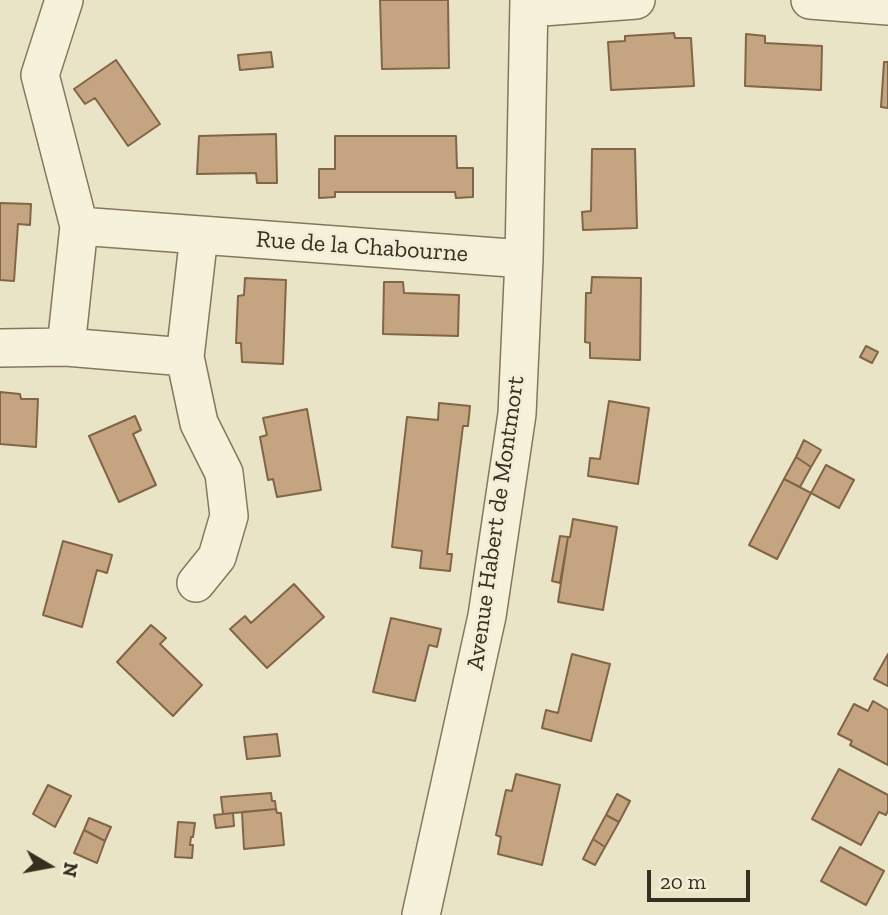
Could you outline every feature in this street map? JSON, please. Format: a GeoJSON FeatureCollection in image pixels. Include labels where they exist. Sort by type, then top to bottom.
{"type":"FeatureCollection","features":[{"type":"Feature","properties":{"kind":"street"},"geometry":{"type":"LineString","coordinates":[[64,0],[40,75],[79,226],[65,347]]}},
{"type":"Feature","properties":{"kind":"street"},"geometry":{"type":"LineString","coordinates":[[529,4],[636,0]]}},
{"type":"Feature","properties":{"kind":"street"},"geometry":{"type":"LineString","coordinates":[[810,0],[888,6]]}},
{"type":"Feature","properties":{"kind":"street","name":"Avenue Habert de Montmort"},"geometry":{"type":"LineString","coordinates":[[421,915],[487,616],[517,414],[524,258],[529,4]]}},
{"type":"Feature","properties":{"kind":"street","name":"Rue de la Chabourne"},"geometry":{"type":"LineString","coordinates":[[79,226],[524,258]]}},
{"type":"Feature","properties":{"kind":"street"},"geometry":{"type":"LineString","coordinates":[[196,583],[216,557],[229,516],[224,473],[199,423],[185,357],[199,235]]}},
{"type":"Feature","properties":{"kind":"street"},"geometry":{"type":"LineString","coordinates":[[0,348],[65,347],[185,357]]}},
{"type":"Feature","properties":{"kind":"building"},"geometry":{"type":"Polygon","coordinates":[[[380,0],[448,0],[449,68],[382,69],[380,0]]]}},
{"type":"Feature","properties":{"kind":"building"},"geometry":{"type":"Polygon","coordinates":[[[674,33],[675,38],[691,38],[694,86],[611,90],[608,42],[625,41],[625,36],[674,33]]]}},
{"type":"Feature","properties":{"kind":"building"},"geometry":{"type":"Polygon","coordinates":[[[746,34],[765,36],[765,43],[822,46],[821,90],[745,86],[746,34]]]}},
{"type":"Feature","properties":{"kind":"building"},"geometry":{"type":"Polygon","coordinates":[[[271,52],[273,67],[240,70],[238,55],[271,52]]]}},
{"type":"Feature","properties":{"kind":"building"},"geometry":{"type":"Polygon","coordinates":[[[116,60],[160,124],[128,146],[95,98],[85,104],[74,89],[116,60]]]}},
{"type":"Feature","properties":{"kind":"building"},"geometry":{"type":"Polygon","coordinates":[[[884,62],[888,62],[888,108],[881,107],[884,62]]]}},
{"type":"Feature","properties":{"kind":"building"},"geometry":{"type":"Polygon","coordinates":[[[276,134],[277,183],[257,183],[256,173],[197,174],[199,136],[276,134]]]}},
{"type":"Feature","properties":{"kind":"building"},"geometry":{"type":"Polygon","coordinates":[[[335,136],[456,136],[457,168],[473,168],[473,197],[456,198],[455,192],[335,192],[335,197],[319,198],[319,169],[335,169],[335,136]]]}},
{"type":"Feature","properties":{"kind":"building"},"geometry":{"type":"Polygon","coordinates":[[[592,149],[635,149],[637,228],[583,230],[582,212],[591,211],[592,149]]]}},
{"type":"Feature","properties":{"kind":"building"},"geometry":{"type":"Polygon","coordinates":[[[0,203],[31,204],[30,225],[18,224],[14,281],[0,280],[0,203]]]}},
{"type":"Feature","properties":{"kind":"building"},"geometry":{"type":"Polygon","coordinates":[[[592,277],[641,278],[640,360],[590,358],[590,343],[585,342],[586,293],[591,293],[592,277]]]}},
{"type":"Feature","properties":{"kind":"building"},"geometry":{"type":"Polygon","coordinates":[[[245,278],[286,280],[283,364],[242,362],[241,343],[236,343],[238,296],[244,295],[245,278]]]}},
{"type":"Feature","properties":{"kind":"building"},"geometry":{"type":"Polygon","coordinates":[[[384,282],[403,282],[404,293],[459,295],[458,336],[383,334],[384,282]]]}},
{"type":"Feature","properties":{"kind":"building"},"geometry":{"type":"Polygon","coordinates":[[[866,346],[878,352],[872,363],[860,357],[866,346]]]}},
{"type":"Feature","properties":{"kind":"building"},"geometry":{"type":"Polygon","coordinates":[[[0,392],[20,394],[21,399],[38,399],[36,447],[0,444],[0,392]]]}},
{"type":"Feature","properties":{"kind":"building"},"geometry":{"type":"Polygon","coordinates":[[[609,401],[649,408],[638,484],[588,476],[590,458],[600,459],[609,401]]]}},
{"type":"Feature","properties":{"kind":"building"},"geometry":{"type":"Polygon","coordinates":[[[439,403],[470,406],[468,426],[463,426],[447,554],[452,554],[450,571],[420,568],[422,551],[392,547],[407,417],[438,420],[439,403]]]}},
{"type":"Feature","properties":{"kind":"building"},"geometry":{"type":"Polygon","coordinates":[[[307,409],[321,490],[277,497],[273,479],[268,480],[260,437],[267,435],[263,418],[307,409]]]}},
{"type":"Feature","properties":{"kind":"building"},"geometry":{"type":"Polygon","coordinates":[[[135,416],[141,430],[133,434],[156,485],[119,502],[89,436],[135,416]]]}},
{"type":"Feature","properties":{"kind":"building"},"geometry":{"type":"Polygon","coordinates":[[[804,440],[821,450],[811,467],[796,457],[804,440]]]}},
{"type":"Feature","properties":{"kind":"building"},"geometry":{"type":"Polygon","coordinates":[[[796,457],[811,467],[800,487],[784,479],[796,457]]]}},
{"type":"Feature","properties":{"kind":"building"},"geometry":{"type":"Polygon","coordinates":[[[826,465],[854,480],[839,508],[811,493],[826,465]]]}},
{"type":"Feature","properties":{"kind":"building"},"geometry":{"type":"Polygon","coordinates":[[[784,479],[811,493],[777,559],[749,545],[784,479]]]}},
{"type":"Feature","properties":{"kind":"building"},"geometry":{"type":"Polygon","coordinates":[[[573,519],[617,527],[603,610],[558,602],[573,519]]]}},
{"type":"Feature","properties":{"kind":"building"},"geometry":{"type":"Polygon","coordinates":[[[560,536],[568,537],[560,583],[552,581],[560,536]]]}},
{"type":"Feature","properties":{"kind":"building"},"geometry":{"type":"Polygon","coordinates":[[[63,541],[112,555],[107,573],[97,570],[82,627],[43,615],[63,541]]]}},
{"type":"Feature","properties":{"kind":"building"},"geometry":{"type":"Polygon","coordinates":[[[294,584],[324,617],[267,668],[230,629],[245,616],[251,623],[294,584]]]}},
{"type":"Feature","properties":{"kind":"building"},"geometry":{"type":"Polygon","coordinates":[[[391,618],[441,629],[437,647],[429,645],[415,701],[373,692],[391,618]]]}},
{"type":"Feature","properties":{"kind":"building"},"geometry":{"type":"Polygon","coordinates":[[[151,625],[166,638],[160,644],[202,685],[173,716],[117,662],[151,625]]]}},
{"type":"Feature","properties":{"kind":"building"},"geometry":{"type":"Polygon","coordinates":[[[572,654],[610,664],[591,741],[542,728],[546,710],[558,713],[572,654]]]}},
{"type":"Feature","properties":{"kind":"building"},"geometry":{"type":"Polygon","coordinates":[[[888,654],[888,686],[874,679],[888,654]]]}},
{"type":"Feature","properties":{"kind":"building"},"geometry":{"type":"Polygon","coordinates":[[[873,701],[888,710],[888,765],[850,745],[852,741],[838,734],[854,704],[868,711],[873,701]]]}},
{"type":"Feature","properties":{"kind":"building"},"geometry":{"type":"Polygon","coordinates":[[[277,734],[280,756],[247,759],[244,737],[277,734]]]}},
{"type":"Feature","properties":{"kind":"building"},"geometry":{"type":"Polygon","coordinates":[[[839,769],[888,795],[886,815],[879,812],[861,845],[812,819],[839,769]]]}},
{"type":"Feature","properties":{"kind":"building"},"geometry":{"type":"Polygon","coordinates":[[[516,774],[560,785],[542,865],[498,854],[501,837],[496,835],[506,790],[512,791],[516,774]]]}},
{"type":"Feature","properties":{"kind":"building"},"geometry":{"type":"Polygon","coordinates":[[[48,785],[71,796],[55,827],[33,814],[48,785]]]}},
{"type":"Feature","properties":{"kind":"building"},"geometry":{"type":"Polygon","coordinates":[[[271,793],[276,809],[223,814],[221,797],[271,793]]]}},
{"type":"Feature","properties":{"kind":"building"},"geometry":{"type":"Polygon","coordinates":[[[617,794],[630,801],[619,822],[606,815],[617,794]]]}},
{"type":"Feature","properties":{"kind":"building"},"geometry":{"type":"Polygon","coordinates":[[[276,809],[277,813],[281,813],[284,845],[244,849],[242,812],[276,809]]]}},
{"type":"Feature","properties":{"kind":"building"},"geometry":{"type":"Polygon","coordinates":[[[233,813],[234,826],[216,828],[214,815],[233,813]]]}},
{"type":"Feature","properties":{"kind":"building"},"geometry":{"type":"Polygon","coordinates":[[[606,815],[619,822],[605,847],[593,839],[606,815]]]}},
{"type":"Feature","properties":{"kind":"building"},"geometry":{"type":"Polygon","coordinates":[[[89,818],[111,827],[105,841],[84,830],[89,818]]]}},
{"type":"Feature","properties":{"kind":"building"},"geometry":{"type":"Polygon","coordinates":[[[178,822],[195,823],[190,845],[193,845],[192,858],[175,857],[178,822]]]}},
{"type":"Feature","properties":{"kind":"building"},"geometry":{"type":"Polygon","coordinates":[[[84,830],[105,841],[97,863],[74,853],[84,830]]]}},
{"type":"Feature","properties":{"kind":"building"},"geometry":{"type":"Polygon","coordinates":[[[593,839],[605,847],[595,865],[583,859],[593,839]]]}},
{"type":"Feature","properties":{"kind":"building"},"geometry":{"type":"Polygon","coordinates":[[[840,847],[884,871],[866,905],[821,881],[840,847]]]}}]}
